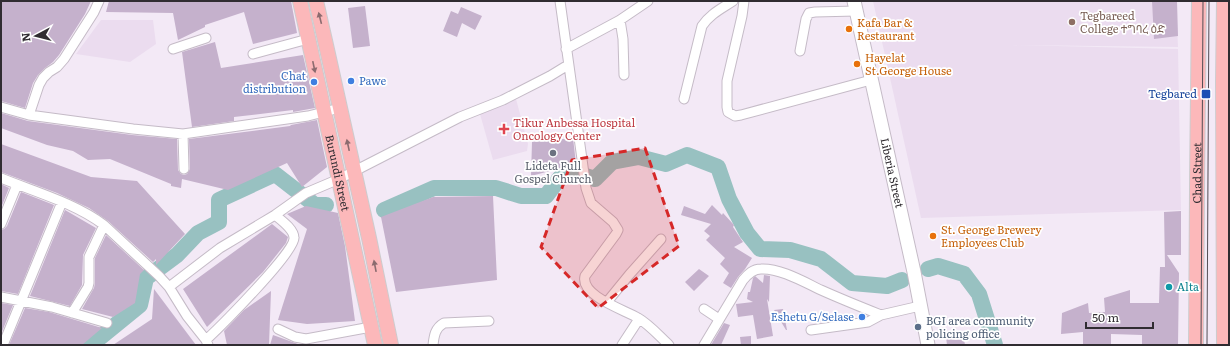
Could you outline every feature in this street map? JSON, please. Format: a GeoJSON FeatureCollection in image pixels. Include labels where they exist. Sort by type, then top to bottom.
{"type":"FeatureCollection","features":[{"type":"Feature","properties":{"kind":"main road","name":"Burundi Street"},"geometry":{"type":"LineString","coordinates":[[300,1],[375,345]]}},
{"type":"Feature","properties":{"kind":"main road","name":"Burundi Street"},"geometry":{"type":"LineString","coordinates":[[316,1],[369,238],[391,345]]}},
{"type":"Feature","properties":{"kind":"main road","name":"Chad Street"},"geometry":{"type":"LineString","coordinates":[[1189,345],[1191,1]]}},
{"type":"Feature","properties":{"kind":"main road","name":"Chad Street"},"geometry":{"type":"LineString","coordinates":[[1196,345],[1199,1]]}},
{"type":"Feature","properties":{"kind":"main road","name":"Chad Street"},"geometry":{"type":"LineString","coordinates":[[1216,1],[1216,345]]}},
{"type":"Feature","properties":{"kind":"main road"},"geometry":{"type":"LineString","coordinates":[[1224,1],[1224,345]]}},
{"type":"Feature","properties":{"kind":"main road"},"geometry":{"type":"LineString","coordinates":[[364,297],[380,293]]}},
{"type":"Feature","properties":{"kind":"street"},"geometry":{"type":"LineString","coordinates":[[29,115],[39,85],[43,78],[57,67],[64,59],[94,12],[99,1]]}},
{"type":"Feature","properties":{"kind":"street"},"geometry":{"type":"LineString","coordinates":[[560,1],[586,188],[591,203],[612,222],[618,230],[585,276],[584,281],[586,287],[597,297],[639,318],[669,345]]}},
{"type":"Feature","properties":{"kind":"street"},"geometry":{"type":"LineString","coordinates":[[566,49],[620,20],[648,1]]}},
{"type":"Feature","properties":{"kind":"street"},"geometry":{"type":"LineString","coordinates":[[684,99],[702,26],[706,19],[733,1]]}},
{"type":"Feature","properties":{"kind":"street"},"geometry":{"type":"LineString","coordinates":[[744,1],[742,16],[727,80],[727,107],[728,112],[731,114],[735,116],[741,115],[871,80]]}},
{"type":"Feature","properties":{"kind":"street"},"geometry":{"type":"LineString","coordinates":[[800,51],[807,15],[815,12],[855,6]]}},
{"type":"Feature","properties":{"kind":"street","name":"Liberia Street"},"geometry":{"type":"LineString","coordinates":[[855,6],[914,272],[928,345]]}},
{"type":"Feature","properties":{"kind":"street"},"geometry":{"type":"LineString","coordinates":[[620,20],[623,39],[624,75]]}},
{"type":"Feature","properties":{"kind":"street"},"geometry":{"type":"LineString","coordinates":[[173,49],[206,38]]}},
{"type":"Feature","properties":{"kind":"street"},"geometry":{"type":"LineString","coordinates":[[253,54],[308,38]]}},
{"type":"Feature","properties":{"kind":"street"},"geometry":{"type":"LineString","coordinates":[[169,288],[220,248],[275,215],[306,193],[339,179],[460,117],[503,100],[568,65]]}},
{"type":"Feature","properties":{"kind":"street"},"geometry":{"type":"LineString","coordinates":[[1,107],[29,115],[183,134],[308,116],[340,108]]}},
{"type":"Feature","properties":{"kind":"street"},"geometry":{"type":"LineString","coordinates":[[183,134],[184,169]]}},
{"type":"Feature","properties":{"kind":"street"},"geometry":{"type":"LineString","coordinates":[[1,178],[62,202],[104,225],[159,276],[169,288],[186,316],[207,343],[260,285],[294,242],[292,231],[275,215]]}},
{"type":"Feature","properties":{"kind":"street"},"geometry":{"type":"LineString","coordinates":[[1,224],[17,185]]}},
{"type":"Feature","properties":{"kind":"street"},"geometry":{"type":"LineString","coordinates":[[3,345],[62,202]]}},
{"type":"Feature","properties":{"kind":"street"},"geometry":{"type":"LineString","coordinates":[[72,313],[88,287],[89,257],[104,225]]}},
{"type":"Feature","properties":{"kind":"street"},"geometry":{"type":"LineString","coordinates":[[607,302],[661,239]]}},
{"type":"Feature","properties":{"kind":"street"},"geometry":{"type":"LineString","coordinates":[[704,345],[748,273],[760,269],[774,271],[802,280],[853,304],[881,315]]}},
{"type":"Feature","properties":{"kind":"street"},"geometry":{"type":"LineString","coordinates":[[1,296],[52,307],[107,323]]}},
{"type":"Feature","properties":{"kind":"street"},"geometry":{"type":"LineString","coordinates":[[811,330],[868,322],[881,315],[920,306]]}},
{"type":"Feature","properties":{"kind":"street"},"geometry":{"type":"LineString","coordinates":[[704,309],[719,319]]}},
{"type":"Feature","properties":{"kind":"street"},"geometry":{"type":"LineString","coordinates":[[622,345],[639,318]]}},
{"type":"Feature","properties":{"kind":"street"},"geometry":{"type":"LineString","coordinates":[[433,345],[435,332],[440,325],[444,323],[489,321]]}},
{"type":"Feature","properties":{"kind":"street"},"geometry":{"type":"LineString","coordinates":[[278,329],[305,342],[371,327]]}},
{"type":"Feature","properties":{"kind":"highlighted area"},"geometry":{"type":"Polygon","coordinates":[[[645,148],[679,246],[598,308],[541,247],[572,160],[645,148]]]}},
{"type":"Feature","properties":{"kind":"shaded area"},"geometry":{"type":"Polygon","coordinates":[[[873,1],[1176,1],[1178,47],[1011,45],[1178,49],[1181,210],[921,218],[873,1]]]}},
{"type":"Feature","properties":{"kind":"shaded area"},"geometry":{"type":"Polygon","coordinates":[[[101,20],[153,20],[156,44],[130,62],[76,54],[101,20]]]}},
{"type":"Feature","properties":{"kind":"shaded area","name":"Tikur Anbessa Hospital Oncology Center"},"geometry":{"type":"Polygon","coordinates":[[[516,99],[528,144],[527,151],[493,160],[480,114],[516,99]]]}},
{"type":"Feature","properties":{"kind":"building"},"geometry":{"type":"Polygon","coordinates":[[[1,1],[91,1],[85,14],[59,55],[38,75],[33,83],[25,108],[1,101],[1,1]]]}},
{"type":"Feature","properties":{"kind":"building"},"geometry":{"type":"Polygon","coordinates":[[[109,1],[291,1],[297,33],[253,44],[244,12],[205,25],[205,27],[178,40],[173,13],[106,12],[109,1]]]}},
{"type":"Feature","properties":{"kind":"building"},"geometry":{"type":"Polygon","coordinates":[[[1152,1],[1177,1],[1178,36],[1154,39],[1152,1]]]}},
{"type":"Feature","properties":{"kind":"building"},"geometry":{"type":"Polygon","coordinates":[[[365,6],[370,46],[353,48],[348,8],[365,6]]]}},
{"type":"Feature","properties":{"kind":"building"},"geometry":{"type":"Polygon","coordinates":[[[461,7],[482,16],[475,30],[462,23],[457,37],[443,31],[451,11],[458,14],[461,7]]]}},
{"type":"Feature","properties":{"kind":"building"},"geometry":{"type":"Polygon","coordinates":[[[215,42],[221,68],[303,55],[315,108],[293,112],[293,110],[234,117],[234,121],[192,127],[182,52],[215,42]]]}},
{"type":"Feature","properties":{"kind":"building"},"geometry":{"type":"Polygon","coordinates":[[[1,113],[28,121],[132,135],[177,139],[178,170],[184,175],[187,174],[190,169],[189,139],[290,126],[317,120],[327,167],[302,187],[287,163],[228,190],[182,179],[181,188],[171,186],[171,184],[110,159],[88,160],[73,151],[47,145],[1,128],[1,113]]]}},
{"type":"Feature","properties":{"kind":"building","name":"Lideta Full Gospel Church"},"geometry":{"type":"Polygon","coordinates":[[[573,138],[576,164],[531,176],[532,142],[573,138]]]}},
{"type":"Feature","properties":{"kind":"building"},"geometry":{"type":"Polygon","coordinates":[[[1,144],[91,177],[137,181],[185,234],[156,265],[156,259],[153,262],[108,221],[89,208],[57,193],[1,172],[1,144]]]}},
{"type":"Feature","properties":{"kind":"building"},"geometry":{"type":"Polygon","coordinates":[[[1,184],[9,188],[1,208],[1,184]]]}},
{"type":"Feature","properties":{"kind":"building"},"geometry":{"type":"Polygon","coordinates":[[[21,192],[54,205],[18,294],[1,291],[1,230],[7,226],[21,192]]]}},
{"type":"Feature","properties":{"kind":"building"},"geometry":{"type":"Polygon","coordinates":[[[493,196],[497,280],[396,292],[381,217],[433,197],[493,196]]]}},
{"type":"Feature","properties":{"kind":"building"},"geometry":{"type":"Polygon","coordinates":[[[712,205],[722,215],[723,213],[734,225],[733,227],[743,242],[734,247],[752,258],[731,288],[723,283],[729,273],[720,264],[725,258],[706,240],[710,236],[704,231],[711,224],[681,215],[684,206],[705,214],[712,205]]]}},
{"type":"Feature","properties":{"kind":"building"},"geometry":{"type":"Polygon","coordinates":[[[306,206],[338,213],[345,246],[355,321],[307,324],[278,320],[307,229],[287,214],[306,206]]]}},
{"type":"Feature","properties":{"kind":"building"},"geometry":{"type":"Polygon","coordinates":[[[65,210],[96,228],[83,255],[82,285],[70,306],[30,296],[65,210]]]}},
{"type":"Feature","properties":{"kind":"building"},"geometry":{"type":"Polygon","coordinates":[[[1181,211],[1181,255],[1167,255],[1179,273],[1178,345],[1142,345],[1142,335],[1111,334],[1111,345],[1083,345],[1083,332],[1061,334],[1062,313],[1088,303],[1089,313],[1105,312],[1104,298],[1130,290],[1130,303],[1159,303],[1160,267],[1165,267],[1164,212],[1181,211]]]}},
{"type":"Feature","properties":{"kind":"building"},"geometry":{"type":"Polygon","coordinates":[[[272,224],[288,237],[286,243],[263,272],[207,327],[183,289],[272,224]]]}},
{"type":"Feature","properties":{"kind":"building"},"geometry":{"type":"Polygon","coordinates":[[[106,235],[144,270],[140,274],[135,303],[113,317],[82,309],[94,288],[95,258],[106,235]]]}},
{"type":"Feature","properties":{"kind":"building"},"geometry":{"type":"Polygon","coordinates":[[[699,269],[709,276],[694,291],[685,282],[699,269]]]}},
{"type":"Feature","properties":{"kind":"building"},"geometry":{"type":"Polygon","coordinates":[[[764,275],[770,276],[769,302],[767,299],[773,336],[757,339],[753,315],[738,317],[736,304],[753,302],[747,299],[753,278],[755,276],[763,283],[764,275]]]}},
{"type":"Feature","properties":{"kind":"building"},"geometry":{"type":"Polygon","coordinates":[[[154,289],[196,345],[113,345],[152,319],[154,289]]]}},
{"type":"Feature","properties":{"kind":"building"},"geometry":{"type":"Polygon","coordinates":[[[271,291],[269,345],[227,345],[224,331],[244,310],[271,291]]]}},
{"type":"Feature","properties":{"kind":"building"},"geometry":{"type":"Polygon","coordinates":[[[1,303],[13,305],[1,334],[1,303]]]}},
{"type":"Feature","properties":{"kind":"building"},"geometry":{"type":"Polygon","coordinates":[[[25,308],[49,312],[102,328],[82,345],[9,345],[25,308]]]}},
{"type":"Feature","properties":{"kind":"building"},"geometry":{"type":"Polygon","coordinates":[[[783,309],[787,330],[774,310],[783,309]]]}},
{"type":"Feature","properties":{"kind":"building"},"geometry":{"type":"Polygon","coordinates":[[[724,323],[730,325],[721,345],[711,345],[724,323]]]}},
{"type":"Feature","properties":{"kind":"building"},"geometry":{"type":"Polygon","coordinates":[[[963,334],[965,345],[947,345],[946,337],[963,334]]]}},
{"type":"Feature","properties":{"kind":"building"},"geometry":{"type":"Polygon","coordinates":[[[273,335],[298,344],[298,345],[270,345],[273,335]]]}},
{"type":"Feature","properties":{"kind":"building"},"geometry":{"type":"Polygon","coordinates":[[[751,336],[751,344],[741,345],[740,337],[751,336]]]}},
{"type":"Feature","properties":{"kind":"waterway"},"geometry":{"type":"LineString","coordinates":[[384,210],[434,188],[496,188],[521,196],[546,196],[566,170],[595,179],[612,162],[639,157],[666,164],[687,155],[718,167],[729,199],[747,233],[760,249],[790,250],[821,259],[852,283],[887,286],[902,280]]}},
{"type":"Feature","properties":{"kind":"waterway"},"geometry":{"type":"LineString","coordinates":[[90,345],[140,305],[146,278],[177,255],[198,233],[219,222],[219,200],[275,174],[315,205],[326,205]]}},
{"type":"Feature","properties":{"kind":"waterway"},"geometry":{"type":"LineString","coordinates":[[928,269],[938,266],[964,274],[979,294],[995,345]]}},
{"type":"Feature","properties":{"kind":"tram line"},"geometry":{"type":"LineString","coordinates":[[1201,345],[1203,1]]}},
{"type":"Feature","properties":{"kind":"tram line"},"geometry":{"type":"LineString","coordinates":[[1207,345],[1209,1]]}},
{"type":"Feature","properties":{"kind":"place","name":"Tegbareed College ተግባረ ዕድ"},"geometry":{"type":"Point","coordinates":[1072,22]}},
{"type":"Feature","properties":{"kind":"place","name":"Kafa Bar & Restaurant"},"geometry":{"type":"Point","coordinates":[849,29]}},
{"type":"Feature","properties":{"kind":"place","name":"Hayelat St.George House"},"geometry":{"type":"Point","coordinates":[857,64]}},
{"type":"Feature","properties":{"kind":"place","name":"Pawe"},"geometry":{"type":"Point","coordinates":[351,81]}},
{"type":"Feature","properties":{"kind":"place","name":"Chat distribution"},"geometry":{"type":"Point","coordinates":[314,82]}},
{"type":"Feature","properties":{"kind":"place","name":"Tegbared"},"geometry":{"type":"Point","coordinates":[1206,94]}},
{"type":"Feature","properties":{"kind":"place","name":"Tikur Anbessa Hospital Oncology Center"},"geometry":{"type":"Point","coordinates":[504,129]}},
{"type":"Feature","properties":{"kind":"place","name":"Lideta Full Gospel Church"},"geometry":{"type":"Point","coordinates":[553,153]}},
{"type":"Feature","properties":{"kind":"place","name":"St. George Brewery Employees Club"},"geometry":{"type":"Point","coordinates":[933,236]}},
{"type":"Feature","properties":{"kind":"place","name":"Alta"},"geometry":{"type":"Point","coordinates":[1169,287]}},
{"type":"Feature","properties":{"kind":"place","name":"Eshetu G/Selase"},"geometry":{"type":"Point","coordinates":[862,317]}},
{"type":"Feature","properties":{"kind":"place","name":"BGI area community policing office"},"geometry":{"type":"Point","coordinates":[918,327]}}]}
